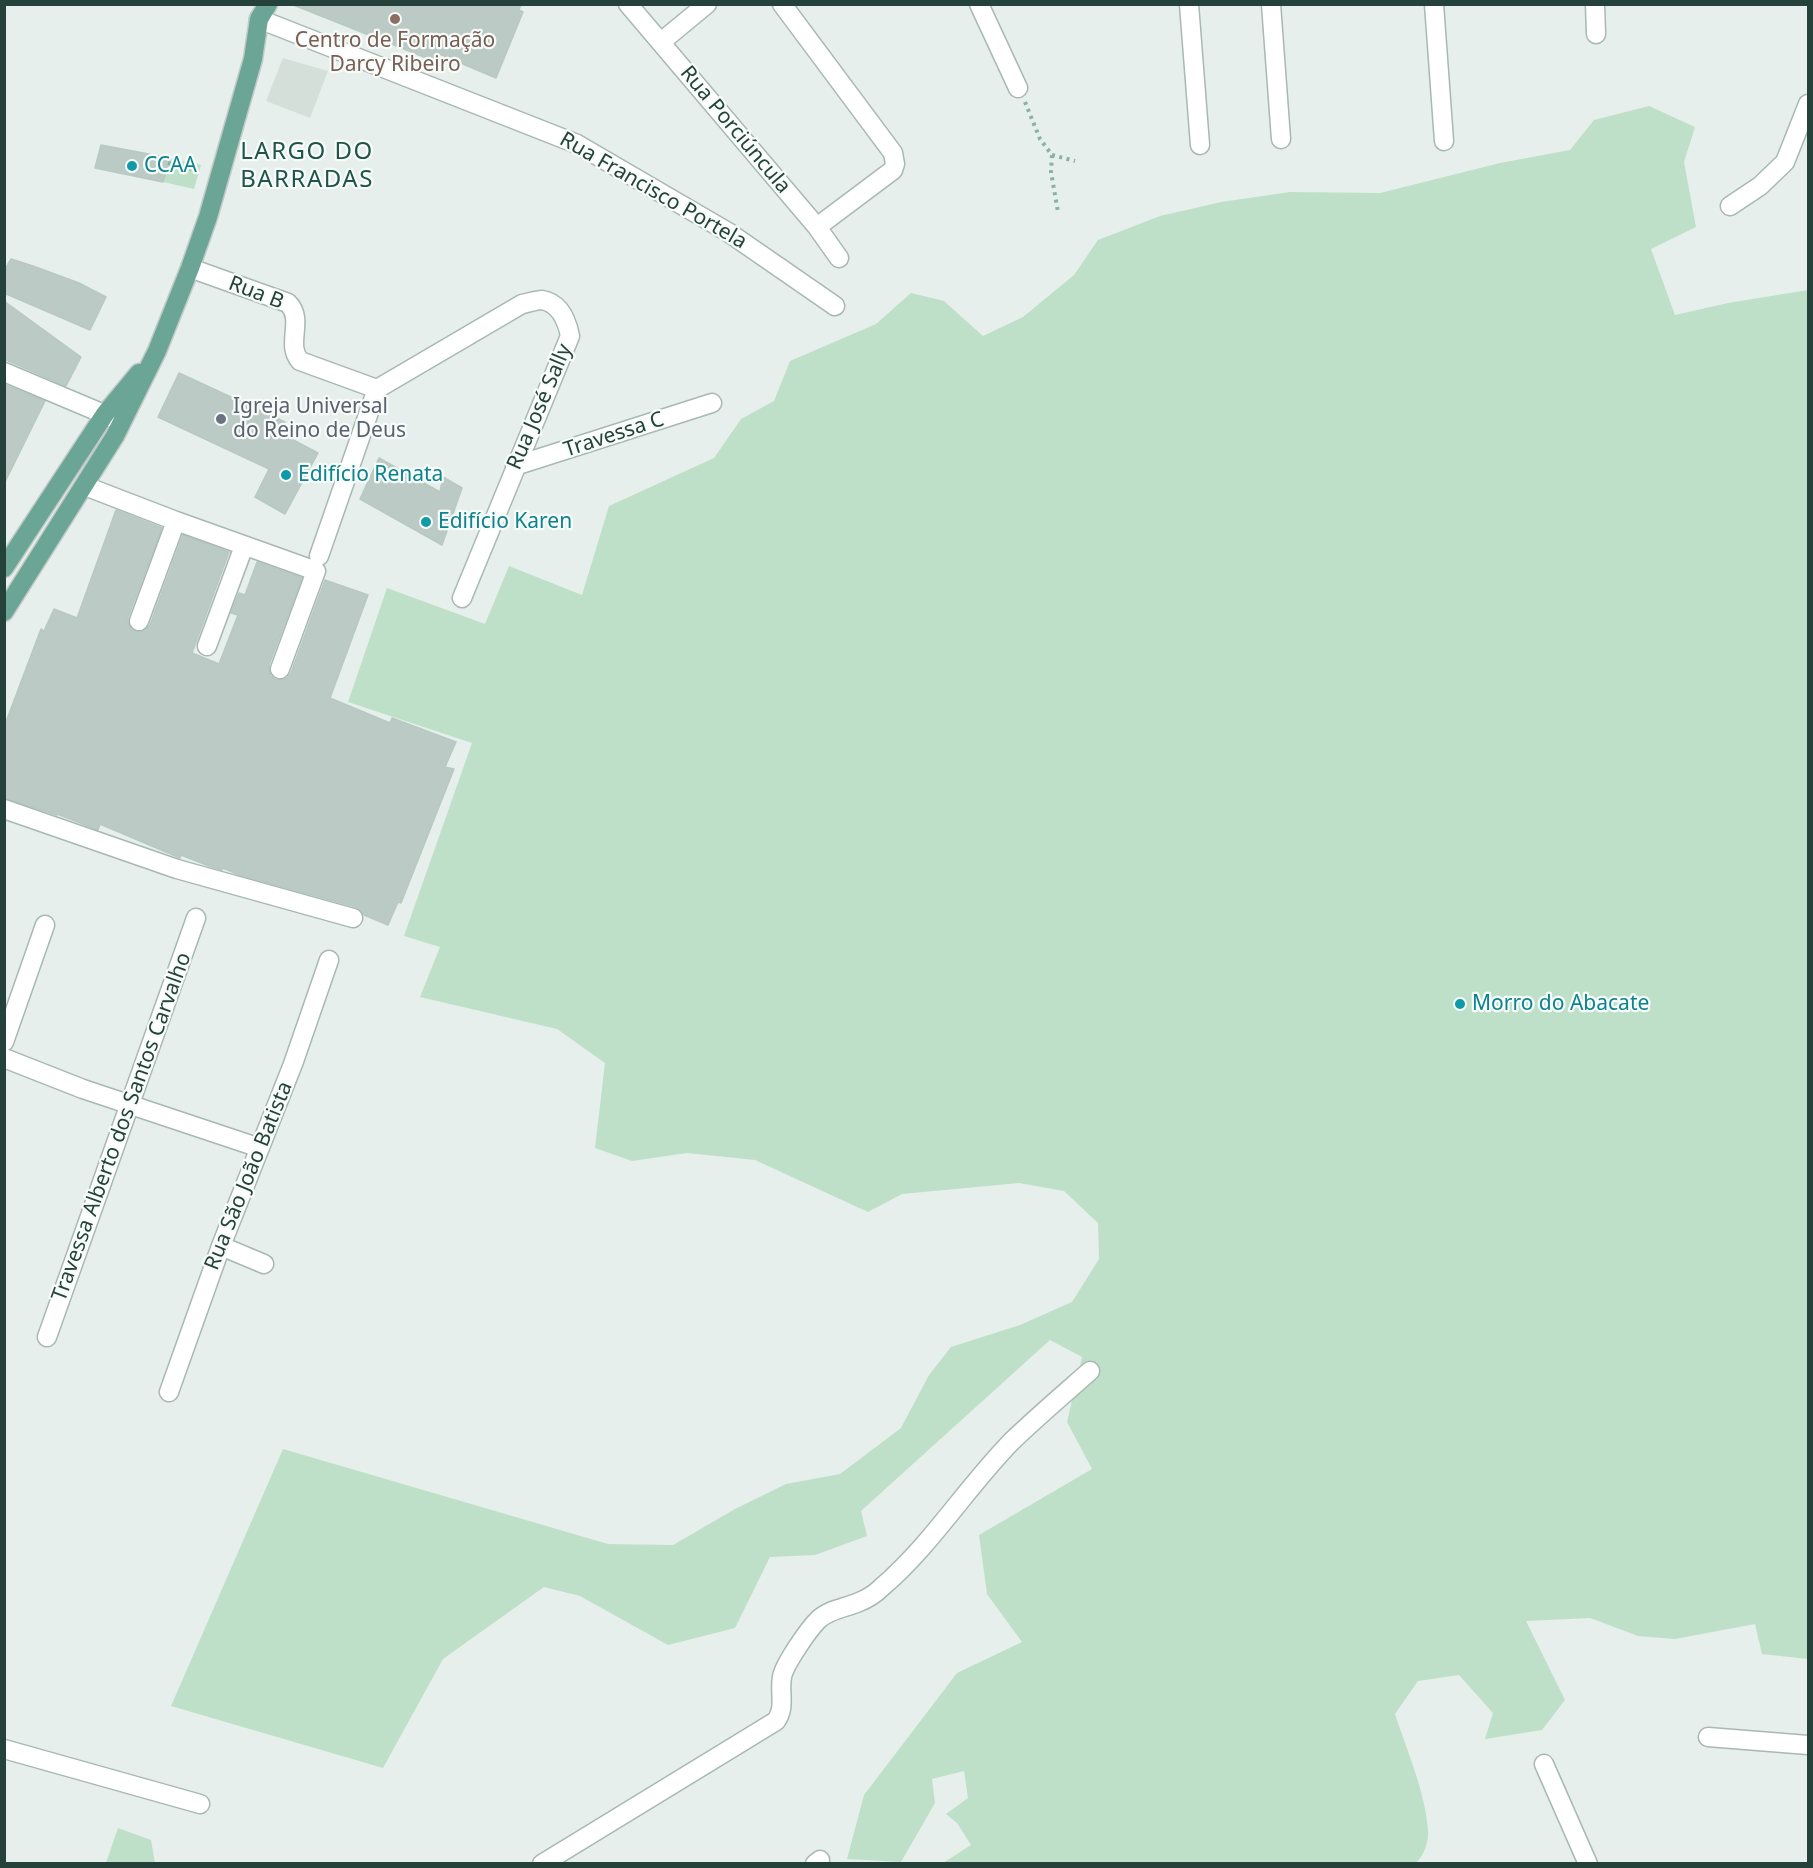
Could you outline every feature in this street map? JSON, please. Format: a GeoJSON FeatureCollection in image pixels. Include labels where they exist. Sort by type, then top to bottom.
{"type":"FeatureCollection","features":[{"type":"Feature","properties":{"kind":"main road"},"geometry":{"type":"LineString","coordinates":[[4,612],[123,422],[157,351],[208,217],[253,59],[261,9]]}},
{"type":"Feature","properties":{"kind":"main road"},"geometry":{"type":"LineString","coordinates":[[4,568],[105,414],[157,351]]}},
{"type":"Feature","properties":{"kind":"street","name":"Rua Porciúncula"},"geometry":{"type":"LineString","coordinates":[[628,4],[817,227],[839,258]]}},
{"type":"Feature","properties":{"kind":"street"},"geometry":{"type":"LineString","coordinates":[[661,42],[706,4]]}},
{"type":"Feature","properties":{"kind":"street"},"geometry":{"type":"LineString","coordinates":[[782,4],[893,153],[894,159],[893,170],[817,227]]}},
{"type":"Feature","properties":{"kind":"street"},"geometry":{"type":"LineString","coordinates":[[979,4],[1018,88]]}},
{"type":"Feature","properties":{"kind":"street"},"geometry":{"type":"LineString","coordinates":[[1189,4],[1200,145]]}},
{"type":"Feature","properties":{"kind":"street"},"geometry":{"type":"LineString","coordinates":[[1270,4],[1281,139]]}},
{"type":"Feature","properties":{"kind":"street"},"geometry":{"type":"LineString","coordinates":[[1434,4],[1444,141]]}},
{"type":"Feature","properties":{"kind":"street"},"geometry":{"type":"LineString","coordinates":[[1595,4],[1596,34]]}},
{"type":"Feature","properties":{"kind":"street","name":"Rua Francisco Portela"},"geometry":{"type":"LineString","coordinates":[[261,9],[577,144],[728,232],[835,306]]}},
{"type":"Feature","properties":{"kind":"street"},"geometry":{"type":"LineString","coordinates":[[1730,206],[1760,186],[1785,162],[1809,104]]}},
{"type":"Feature","properties":{"kind":"street","name":"Rua B"},"geometry":{"type":"LineString","coordinates":[[190,268],[288,303],[297,316],[294,352],[300,361],[377,389]]}},
{"type":"Feature","properties":{"kind":"street","name":"Rua José Sally"},"geometry":{"type":"LineString","coordinates":[[377,389],[522,304],[541,300],[556,307],[568,322],[570,336],[462,598]]}},
{"type":"Feature","properties":{"kind":"street"},"geometry":{"type":"LineString","coordinates":[[4,372],[123,422]]}},
{"type":"Feature","properties":{"kind":"street"},"geometry":{"type":"LineString","coordinates":[[319,556],[377,389]]}},
{"type":"Feature","properties":{"kind":"street","name":"Travessa C"},"geometry":{"type":"LineString","coordinates":[[516,466],[712,403]]}},
{"type":"Feature","properties":{"kind":"street"},"geometry":{"type":"LineString","coordinates":[[85,486],[316,571],[280,669]]}},
{"type":"Feature","properties":{"kind":"street"},"geometry":{"type":"LineString","coordinates":[[139,621],[176,521]]}},
{"type":"Feature","properties":{"kind":"street"},"geometry":{"type":"LineString","coordinates":[[207,646],[244,546]]}},
{"type":"Feature","properties":{"kind":"street"},"geometry":{"type":"LineString","coordinates":[[4,809],[177,869],[353,918]]}},
{"type":"Feature","properties":{"kind":"street","name":"Travessa Alberto dos Santos Carvalho"},"geometry":{"type":"LineString","coordinates":[[47,1336],[196,918]]}},
{"type":"Feature","properties":{"kind":"street"},"geometry":{"type":"LineString","coordinates":[[4,1042],[45,925]]}},
{"type":"Feature","properties":{"kind":"street","name":"Rua São João Batista"},"geometry":{"type":"LineString","coordinates":[[169,1392],[221,1246],[293,1064],[329,960]]}},
{"type":"Feature","properties":{"kind":"street"},"geometry":{"type":"LineString","coordinates":[[4,1058],[130,1105],[260,1148]]}},
{"type":"Feature","properties":{"kind":"street"},"geometry":{"type":"LineString","coordinates":[[221,1246],[264,1264]]}},
{"type":"Feature","properties":{"kind":"street"},"geometry":{"type":"LineString","coordinates":[[547,1861],[776,1721],[782,1707],[781,1680],[784,1667],[819,1619],[833,1611],[860,1602],[880,1589],[919,1552],[956,1505],[1012,1441],[1090,1371]]}},
{"type":"Feature","properties":{"kind":"street"},"geometry":{"type":"LineString","coordinates":[[1708,1737],[1809,1745]]}},
{"type":"Feature","properties":{"kind":"street"},"geometry":{"type":"LineString","coordinates":[[4,1749],[200,1803]]}},
{"type":"Feature","properties":{"kind":"street"},"geometry":{"type":"LineString","coordinates":[[1544,1764],[1588,1863]]}},
{"type":"Feature","properties":{"kind":"path"},"geometry":{"type":"LineString","coordinates":[[1018,88],[1040,139],[1052,155],[1075,161]]}},
{"type":"Feature","properties":{"kind":"path"},"geometry":{"type":"LineString","coordinates":[[1052,155],[1051,172],[1058,212]]}},
{"type":"Feature","properties":{"kind":"path"},"geometry":{"type":"LineString","coordinates":[[168,163],[191,169]]}},
{"type":"Feature","properties":{"kind":"shaded area"},"geometry":{"type":"Polygon","coordinates":[[[283,58],[328,71],[310,118],[266,101],[283,58]]]}},
{"type":"Feature","properties":{"kind":"green space"},"geometry":{"type":"Polygon","coordinates":[[[1649,106],[1695,127],[1684,162],[1696,227],[1651,249],[1675,315],[1728,303],[1808,290],[1808,1659],[1762,1654],[1755,1624],[1675,1639],[1638,1636],[1590,1618],[1526,1621],[1565,1700],[1542,1730],[1485,1739],[1493,1713],[1459,1675],[1418,1681],[1395,1714],[1419,1786],[1426,1815],[1427,1844],[1416,1863],[943,1863],[971,1845],[957,1823],[946,1814],[968,1798],[964,1771],[932,1779],[935,1803],[901,1862],[847,1859],[864,1795],[957,1673],[1022,1642],[987,1594],[979,1535],[1092,1469],[1067,1422],[1082,1357],[1050,1340],[861,1511],[867,1536],[815,1555],[770,1557],[735,1628],[668,1645],[580,1596],[544,1587],[443,1659],[383,1768],[171,1706],[283,1449],[608,1544],[673,1545],[735,1509],[786,1484],[840,1474],[901,1428],[929,1375],[951,1347],[1020,1325],[1072,1302],[1099,1259],[1098,1223],[1064,1191],[1019,1183],[902,1194],[868,1212],[755,1160],[687,1153],[632,1161],[595,1148],[605,1063],[557,1029],[420,997],[440,947],[404,936],[472,743],[348,702],[387,588],[485,624],[509,566],[582,595],[609,506],[714,458],[741,419],[774,401],[790,361],[876,324],[911,293],[944,301],[983,336],[1023,317],[1074,275],[1098,240],[1160,216],[1221,202],[1290,192],[1380,193],[1500,163],[1570,150],[1594,120],[1649,106]]]}},
{"type":"Feature","properties":{"kind":"green space"},"geometry":{"type":"Polygon","coordinates":[[[169,158],[201,165],[194,189],[163,182],[169,158]]]}},
{"type":"Feature","properties":{"kind":"green space"},"geometry":{"type":"Polygon","coordinates":[[[118,1828],[151,1840],[155,1863],[106,1863],[118,1828]]]}},
{"type":"Feature","properties":{"kind":"building"},"geometry":{"type":"Polygon","coordinates":[[[291,4],[521,4],[519,10],[523,12],[496,78],[437,53],[434,61],[291,4]]]}},
{"type":"Feature","properties":{"kind":"building","name":"CCAA"},"geometry":{"type":"Polygon","coordinates":[[[101,145],[170,158],[163,182],[95,168],[101,145]]]}},
{"type":"Feature","properties":{"kind":"building"},"geometry":{"type":"Polygon","coordinates":[[[11,259],[79,283],[106,297],[90,330],[4,293],[4,271],[11,259]]]}},
{"type":"Feature","properties":{"kind":"building"},"geometry":{"type":"Polygon","coordinates":[[[4,301],[81,357],[66,386],[4,359],[4,301]]]}},
{"type":"Feature","properties":{"kind":"building","name":"Igreja Universal do Reino de Deus"},"geometry":{"type":"Polygon","coordinates":[[[179,373],[285,422],[280,433],[318,453],[285,514],[255,497],[269,469],[158,417],[179,373]]]}},
{"type":"Feature","properties":{"kind":"building"},"geometry":{"type":"Polygon","coordinates":[[[5,385],[45,401],[4,484],[4,387],[5,385]]]}},
{"type":"Feature","properties":{"kind":"building","name":"Edifício Karen"},"geometry":{"type":"Polygon","coordinates":[[[379,458],[440,492],[443,477],[462,488],[442,545],[360,499],[379,458]]]}},
{"type":"Feature","properties":{"kind":"building"},"geometry":{"type":"Polygon","coordinates":[[[116,510],[162,528],[128,617],[128,623],[135,631],[141,632],[150,625],[183,535],[229,552],[192,653],[219,664],[238,615],[231,613],[239,593],[245,595],[257,562],[302,578],[269,665],[271,676],[277,680],[287,678],[291,673],[325,580],[368,595],[330,698],[390,723],[392,718],[456,742],[445,767],[454,769],[401,903],[398,902],[388,925],[364,915],[356,907],[239,875],[223,868],[222,870],[181,855],[180,858],[100,824],[98,830],[57,814],[4,798],[4,727],[41,629],[44,631],[54,609],[77,618],[116,510]]]}},
{"type":"Feature","properties":{"kind":"place","name":"Centro de Formação Darcy Ribeiro"},"geometry":{"type":"Point","coordinates":[395,19]}},
{"type":"Feature","properties":{"kind":"place","name":"CCAA"},"geometry":{"type":"Point","coordinates":[132,166]}},
{"type":"Feature","properties":{"kind":"place","name":"Igreja Universal do Reino de Deus"},"geometry":{"type":"Point","coordinates":[221,419]}},
{"type":"Feature","properties":{"kind":"place","name":"Edifício Renata"},"geometry":{"type":"Point","coordinates":[286,475]}},
{"type":"Feature","properties":{"kind":"place","name":"Edifício Karen"},"geometry":{"type":"Point","coordinates":[426,522]}},
{"type":"Feature","properties":{"kind":"place","name":"Morro do Abacate"},"geometry":{"type":"Point","coordinates":[1460,1004]}},
{"type":"Feature","properties":{"kind":"district","name":"LARGO DO BARRADAS"},"geometry":{"type":"Point","coordinates":[307,166]}}]}
